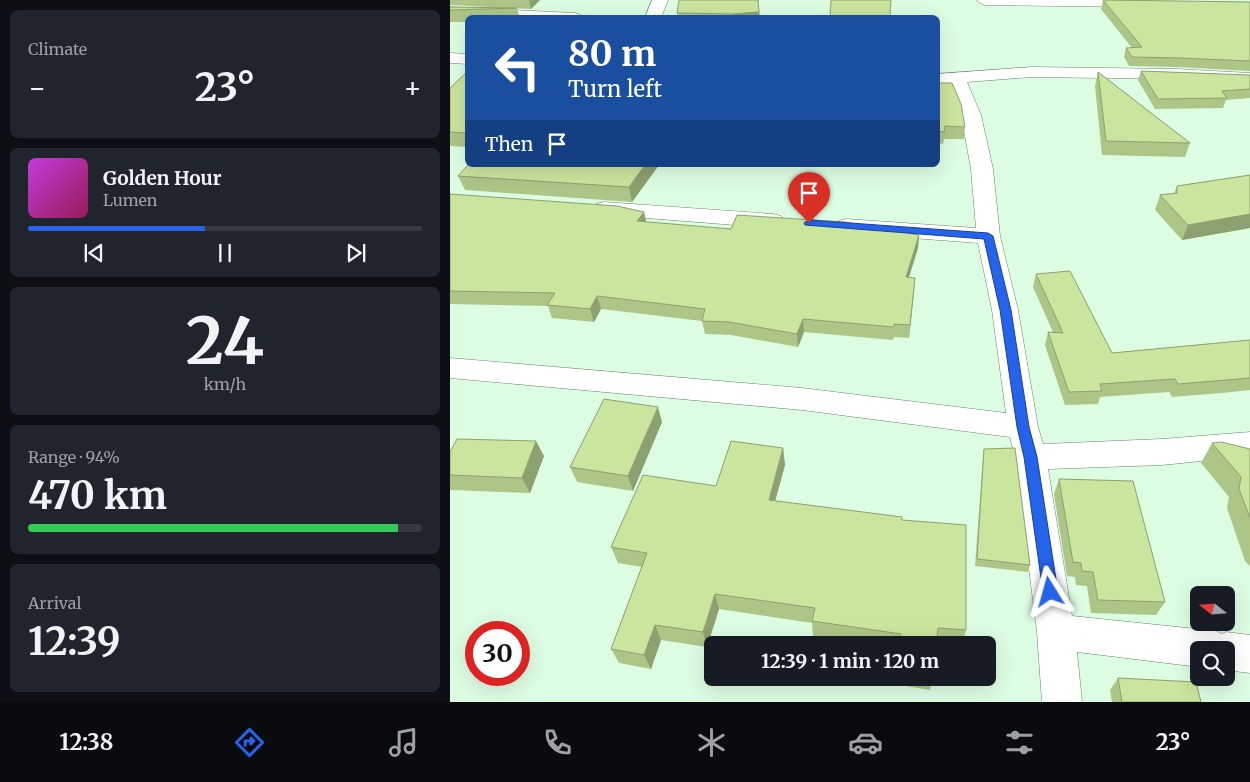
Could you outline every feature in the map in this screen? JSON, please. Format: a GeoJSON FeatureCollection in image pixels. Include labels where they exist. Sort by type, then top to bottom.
{"type":"FeatureCollection","features":[{"type":"Feature","properties":{"kind":"street"},"geometry":{"type":"LineString","coordinates":[[654,15],[660,0]]}},
{"type":"Feature","properties":{"kind":"street"},"geometry":{"type":"LineString","coordinates":[[985,0],[1154,2]]}},
{"type":"Feature","properties":{"kind":"street"},"geometry":{"type":"LineString","coordinates":[[450,12],[512,15]]}},
{"type":"Feature","properties":{"kind":"street"},"geometry":{"type":"LineString","coordinates":[[450,58],[465,59]]}},
{"type":"Feature","properties":{"kind":"street"},"geometry":{"type":"LineString","coordinates":[[1062,702],[1056,632],[1031,457],[1023,427],[1006,310],[988,236],[982,169],[973,124],[947,79],[1032,72],[1177,74],[1250,78]]}},
{"type":"Feature","properties":{"kind":"street"},"geometry":{"type":"LineString","coordinates":[[580,207],[799,223]]}},
{"type":"Feature","properties":{"kind":"street"},"geometry":{"type":"LineString","coordinates":[[829,225],[988,236]]}},
{"type":"Feature","properties":{"kind":"street"},"geometry":{"type":"LineString","coordinates":[[450,368],[802,399],[1023,427]]}},
{"type":"Feature","properties":{"kind":"street"},"geometry":{"type":"LineString","coordinates":[[1031,457],[1162,452],[1250,444]]}},
{"type":"Feature","properties":{"kind":"street"},"geometry":{"type":"LineString","coordinates":[[1056,632],[1190,647]]}},
{"type":"Feature","properties":{"kind":"street"},"geometry":{"type":"LineString","coordinates":[[1235,652],[1250,654]]}},
{"type":"Feature","properties":{"kind":"building"},"geometry":{"type":"Polygon","coordinates":[[[679,0],[758,0],[759,12],[733,14],[677,13],[679,0]]]}},
{"type":"Feature","properties":{"kind":"building"},"geometry":{"type":"Polygon","coordinates":[[[831,0],[891,0],[890,15],[830,15],[831,0]]]}},
{"type":"Feature","properties":{"kind":"building"},"geometry":{"type":"Polygon","coordinates":[[[1103,0],[1250,2],[1250,61],[1132,57],[1126,48],[1142,47],[1103,0]]]}},
{"type":"Feature","properties":{"kind":"building"},"geometry":{"type":"Polygon","coordinates":[[[450,7],[517,8],[450,10],[450,7]]]}},
{"type":"Feature","properties":{"kind":"building"},"geometry":{"type":"Polygon","coordinates":[[[1141,71],[1250,75],[1250,89],[1222,91],[1227,98],[1158,99],[1141,71]]]}},
{"type":"Feature","properties":{"kind":"building"},"geometry":{"type":"Polygon","coordinates":[[[1098,72],[1190,143],[1106,141],[1098,72]]]}},
{"type":"Feature","properties":{"kind":"building"},"geometry":{"type":"Polygon","coordinates":[[[465,74],[465,133],[450,132],[450,88],[465,74]]]}},
{"type":"Feature","properties":{"kind":"building"},"geometry":{"type":"Polygon","coordinates":[[[940,83],[952,83],[961,104],[965,127],[945,126],[944,132],[940,131],[940,83]]]}},
{"type":"Feature","properties":{"kind":"building"},"geometry":{"type":"Polygon","coordinates":[[[466,167],[644,167],[629,187],[458,176],[466,167]]]}},
{"type":"Feature","properties":{"kind":"building"},"geometry":{"type":"Polygon","coordinates":[[[1250,175],[1250,214],[1188,225],[1160,195],[1177,193],[1177,186],[1250,175]]]}},
{"type":"Feature","properties":{"kind":"building"},"geometry":{"type":"Polygon","coordinates":[[[450,194],[617,206],[644,212],[637,221],[731,229],[737,215],[845,222],[919,235],[906,277],[915,278],[910,325],[894,324],[894,327],[803,319],[797,334],[729,322],[702,321],[705,309],[597,296],[590,309],[547,305],[555,293],[450,291],[450,194]]]}},
{"type":"Feature","properties":{"kind":"building"},"geometry":{"type":"Polygon","coordinates":[[[1070,271],[1112,353],[1250,340],[1250,378],[1178,384],[1175,379],[1100,384],[1102,391],[1069,392],[1048,332],[1063,333],[1036,274],[1070,271]]]}},
{"type":"Feature","properties":{"kind":"building"},"geometry":{"type":"Polygon","coordinates":[[[604,399],[658,407],[628,476],[570,467],[604,399]]]}},
{"type":"Feature","properties":{"kind":"building"},"geometry":{"type":"Polygon","coordinates":[[[457,439],[536,441],[522,478],[450,475],[450,452],[457,439]]]}},
{"type":"Feature","properties":{"kind":"building"},"geometry":{"type":"Polygon","coordinates":[[[731,441],[783,448],[769,500],[902,517],[902,520],[966,525],[966,630],[938,628],[937,636],[901,636],[901,634],[812,621],[815,608],[715,594],[703,632],[655,625],[644,655],[611,649],[647,553],[611,547],[643,475],[716,486],[731,441]]]}},
{"type":"Feature","properties":{"kind":"building"},"geometry":{"type":"Polygon","coordinates":[[[1221,442],[1250,449],[1250,518],[1239,489],[1241,477],[1212,443],[1221,442]]]}},
{"type":"Feature","properties":{"kind":"building"},"geometry":{"type":"Polygon","coordinates":[[[1015,448],[1030,565],[977,559],[984,449],[1015,448]]]}},
{"type":"Feature","properties":{"kind":"building"},"geometry":{"type":"Polygon","coordinates":[[[1059,479],[1133,481],[1165,602],[1098,600],[1093,572],[1082,571],[1081,563],[1073,562],[1059,479]]]}},
{"type":"Feature","properties":{"kind":"building"},"geometry":{"type":"Polygon","coordinates":[[[1118,678],[1190,682],[1190,686],[1197,686],[1201,702],[1122,702],[1118,678]]]}},
{"type":"Feature","properties":{"kind":"route"},"geometry":{"type":"LineString","coordinates":[[809,223],[988,236],[998,269],[1006,310],[1023,427],[1031,457],[1050,592]]}}]}
